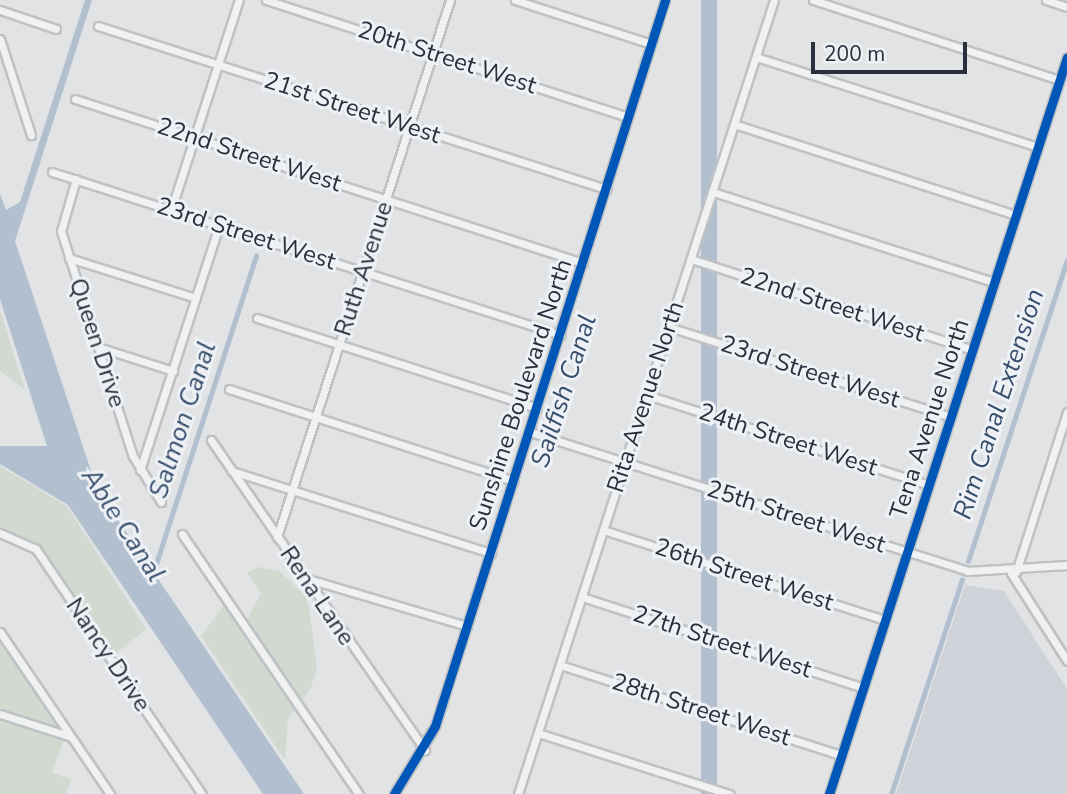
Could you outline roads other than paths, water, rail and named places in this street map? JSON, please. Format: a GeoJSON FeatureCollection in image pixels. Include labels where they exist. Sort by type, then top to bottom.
{"type":"FeatureCollection","features":[{"type":"Feature","properties":{"kind":"street"},"geometry":{"type":"LineString","coordinates":[[171,210],[239,0]]}},
{"type":"Feature","properties":{"kind":"street","name":"20th Street West"},"geometry":{"type":"LineString","coordinates":[[266,0],[628,117]]}},
{"type":"Feature","properties":{"kind":"street","name":"Ruth Avenue"},"geometry":{"type":"LineString","coordinates":[[277,537],[450,0]]}},
{"type":"Feature","properties":{"kind":"street"},"geometry":{"type":"LineString","coordinates":[[515,0],[651,44]]}},
{"type":"Feature","properties":{"kind":"street","name":"Sunshine Boulevard North"},"geometry":{"type":"LineString","coordinates":[[394,794],[425,750],[530,432],[665,0]]}},
{"type":"Feature","properties":{"kind":"street","name":"Rita Avenue North"},"geometry":{"type":"LineString","coordinates":[[518,794],[774,0]]}},
{"type":"Feature","properties":{"kind":"street"},"geometry":{"type":"LineString","coordinates":[[813,0],[1059,80]]}},
{"type":"Feature","properties":{"kind":"street"},"geometry":{"type":"LineString","coordinates":[[1046,0],[1067,7]]}},
{"type":"Feature","properties":{"kind":"street"},"geometry":{"type":"LineString","coordinates":[[0,10],[55,29]]}},
{"type":"Feature","properties":{"kind":"street","name":"21st Street West"},"geometry":{"type":"LineString","coordinates":[[98,26],[606,189]]}},
{"type":"Feature","properties":{"kind":"street"},"geometry":{"type":"LineString","coordinates":[[0,39],[31,135]]}},
{"type":"Feature","properties":{"kind":"street"},"geometry":{"type":"LineString","coordinates":[[756,57],[1038,147]]}},
{"type":"Feature","properties":{"kind":"street","name":"Tena Avenue North"},"geometry":{"type":"LineString","coordinates":[[829,794],[1067,57]]}},
{"type":"Feature","properties":{"kind":"street","name":"22nd Street West"},"geometry":{"type":"LineString","coordinates":[[75,99],[583,262]]}},
{"type":"Feature","properties":{"kind":"street"},"geometry":{"type":"LineString","coordinates":[[734,124],[1016,215]]}},
{"type":"Feature","properties":{"kind":"street","name":"23rd Street West"},"geometry":{"type":"LineString","coordinates":[[52,172],[561,335]]}},
{"type":"Feature","properties":{"kind":"street","name":"Queen Drive"},"geometry":{"type":"LineString","coordinates":[[76,180],[61,224],[69,258],[139,470],[161,502]]}},
{"type":"Feature","properties":{"kind":"street"},"geometry":{"type":"LineString","coordinates":[[713,192],[994,282]]}},
{"type":"Feature","properties":{"kind":"street"},"geometry":{"type":"LineString","coordinates":[[139,470],[219,226]]}},
{"type":"Feature","properties":{"kind":"street"},"geometry":{"type":"LineString","coordinates":[[69,258],[196,298]]}},
{"type":"Feature","properties":{"kind":"street","name":"22nd Street West"},"geometry":{"type":"LineString","coordinates":[[691,259],[972,350]]}},
{"type":"Feature","properties":{"kind":"street"},"geometry":{"type":"LineString","coordinates":[[257,317],[537,408]]}},
{"type":"Feature","properties":{"kind":"street","name":"23rd Street West"},"geometry":{"type":"LineString","coordinates":[[669,327],[951,417]]}},
{"type":"Feature","properties":{"kind":"street"},"geometry":{"type":"LineString","coordinates":[[98,347],[173,371]]}},
{"type":"Feature","properties":{"kind":"street"},"geometry":{"type":"LineString","coordinates":[[229,389],[514,481]]}},
{"type":"Feature","properties":{"kind":"street","name":"24th Street West"},"geometry":{"type":"LineString","coordinates":[[647,395],[929,485]]}},
{"type":"Feature","properties":{"kind":"street"},"geometry":{"type":"LineString","coordinates":[[1067,412],[1013,573],[1067,661]]}},
{"type":"Feature","properties":{"kind":"street","name":"25th Street West"},"geometry":{"type":"LineString","coordinates":[[530,432],[967,572],[1013,573],[1067,565]]}},
{"type":"Feature","properties":{"kind":"street","name":"Rena Lane"},"geometry":{"type":"LineString","coordinates":[[211,440],[425,750]]}},
{"type":"Feature","properties":{"kind":"street"},"geometry":{"type":"LineString","coordinates":[[231,471],[491,553]]}},
{"type":"Feature","properties":{"kind":"street","name":"26th Street West"},"geometry":{"type":"LineString","coordinates":[[603,530],[885,620]]}},
{"type":"Feature","properties":{"kind":"street","name":"Nancy Drive"},"geometry":{"type":"LineString","coordinates":[[0,533],[36,549],[202,794]]}},
{"type":"Feature","properties":{"kind":"street"},"geometry":{"type":"LineString","coordinates":[[183,534],[359,794]]}},
{"type":"Feature","properties":{"kind":"street"},"geometry":{"type":"LineString","coordinates":[[304,578],[467,626]]}},
{"type":"Feature","properties":{"kind":"street","name":"27th Street West"},"geometry":{"type":"LineString","coordinates":[[582,597],[863,688]]}},
{"type":"Feature","properties":{"kind":"street"},"geometry":{"type":"LineString","coordinates":[[0,632],[110,794]]}},
{"type":"Feature","properties":{"kind":"street","name":"28th Street West"},"geometry":{"type":"LineString","coordinates":[[560,665],[841,755]]}},
{"type":"Feature","properties":{"kind":"street"},"geometry":{"type":"LineString","coordinates":[[0,714],[71,737]]}},
{"type":"Feature","properties":{"kind":"street"},"geometry":{"type":"LineString","coordinates":[[538,733],[729,794]]}},
{"type":"Feature","properties":{"kind":"water"},"geometry":{"type":"Polygon","coordinates":[[[85,0],[92,0],[15,241],[97,489],[304,794],[263,794],[68,505],[0,464],[0,446],[47,446],[0,299],[0,194],[6,210],[20,202],[85,0]]]}},
{"type":"Feature","properties":{"kind":"water"},"geometry":{"type":"Polygon","coordinates":[[[701,0],[717,0],[717,794],[701,794],[701,0]]]}},
{"type":"Feature","properties":{"kind":"waterway","name":"Salmon Canal"},"geometry":{"type":"LineString","coordinates":[[151,579],[256,256]]}},
{"type":"Feature","properties":{"kind":"waterway","name":"Rim Canal Extension"},"geometry":{"type":"LineString","coordinates":[[968,561],[1067,260]]}},
{"type":"Feature","properties":{"kind":"waterway","name":"Rim Canal Extension"},"geometry":{"type":"LineString","coordinates":[[891,794],[962,579]]}},
{"type":"Feature","properties":{"kind":"water label","name":"Sailfish Canal"},"geometry":{"type":"Point","coordinates":[564,391]}},
{"type":"Feature","properties":{"kind":"water label","name":"Able Canal"},"geometry":{"type":"Point","coordinates":[123,525]}}]}
